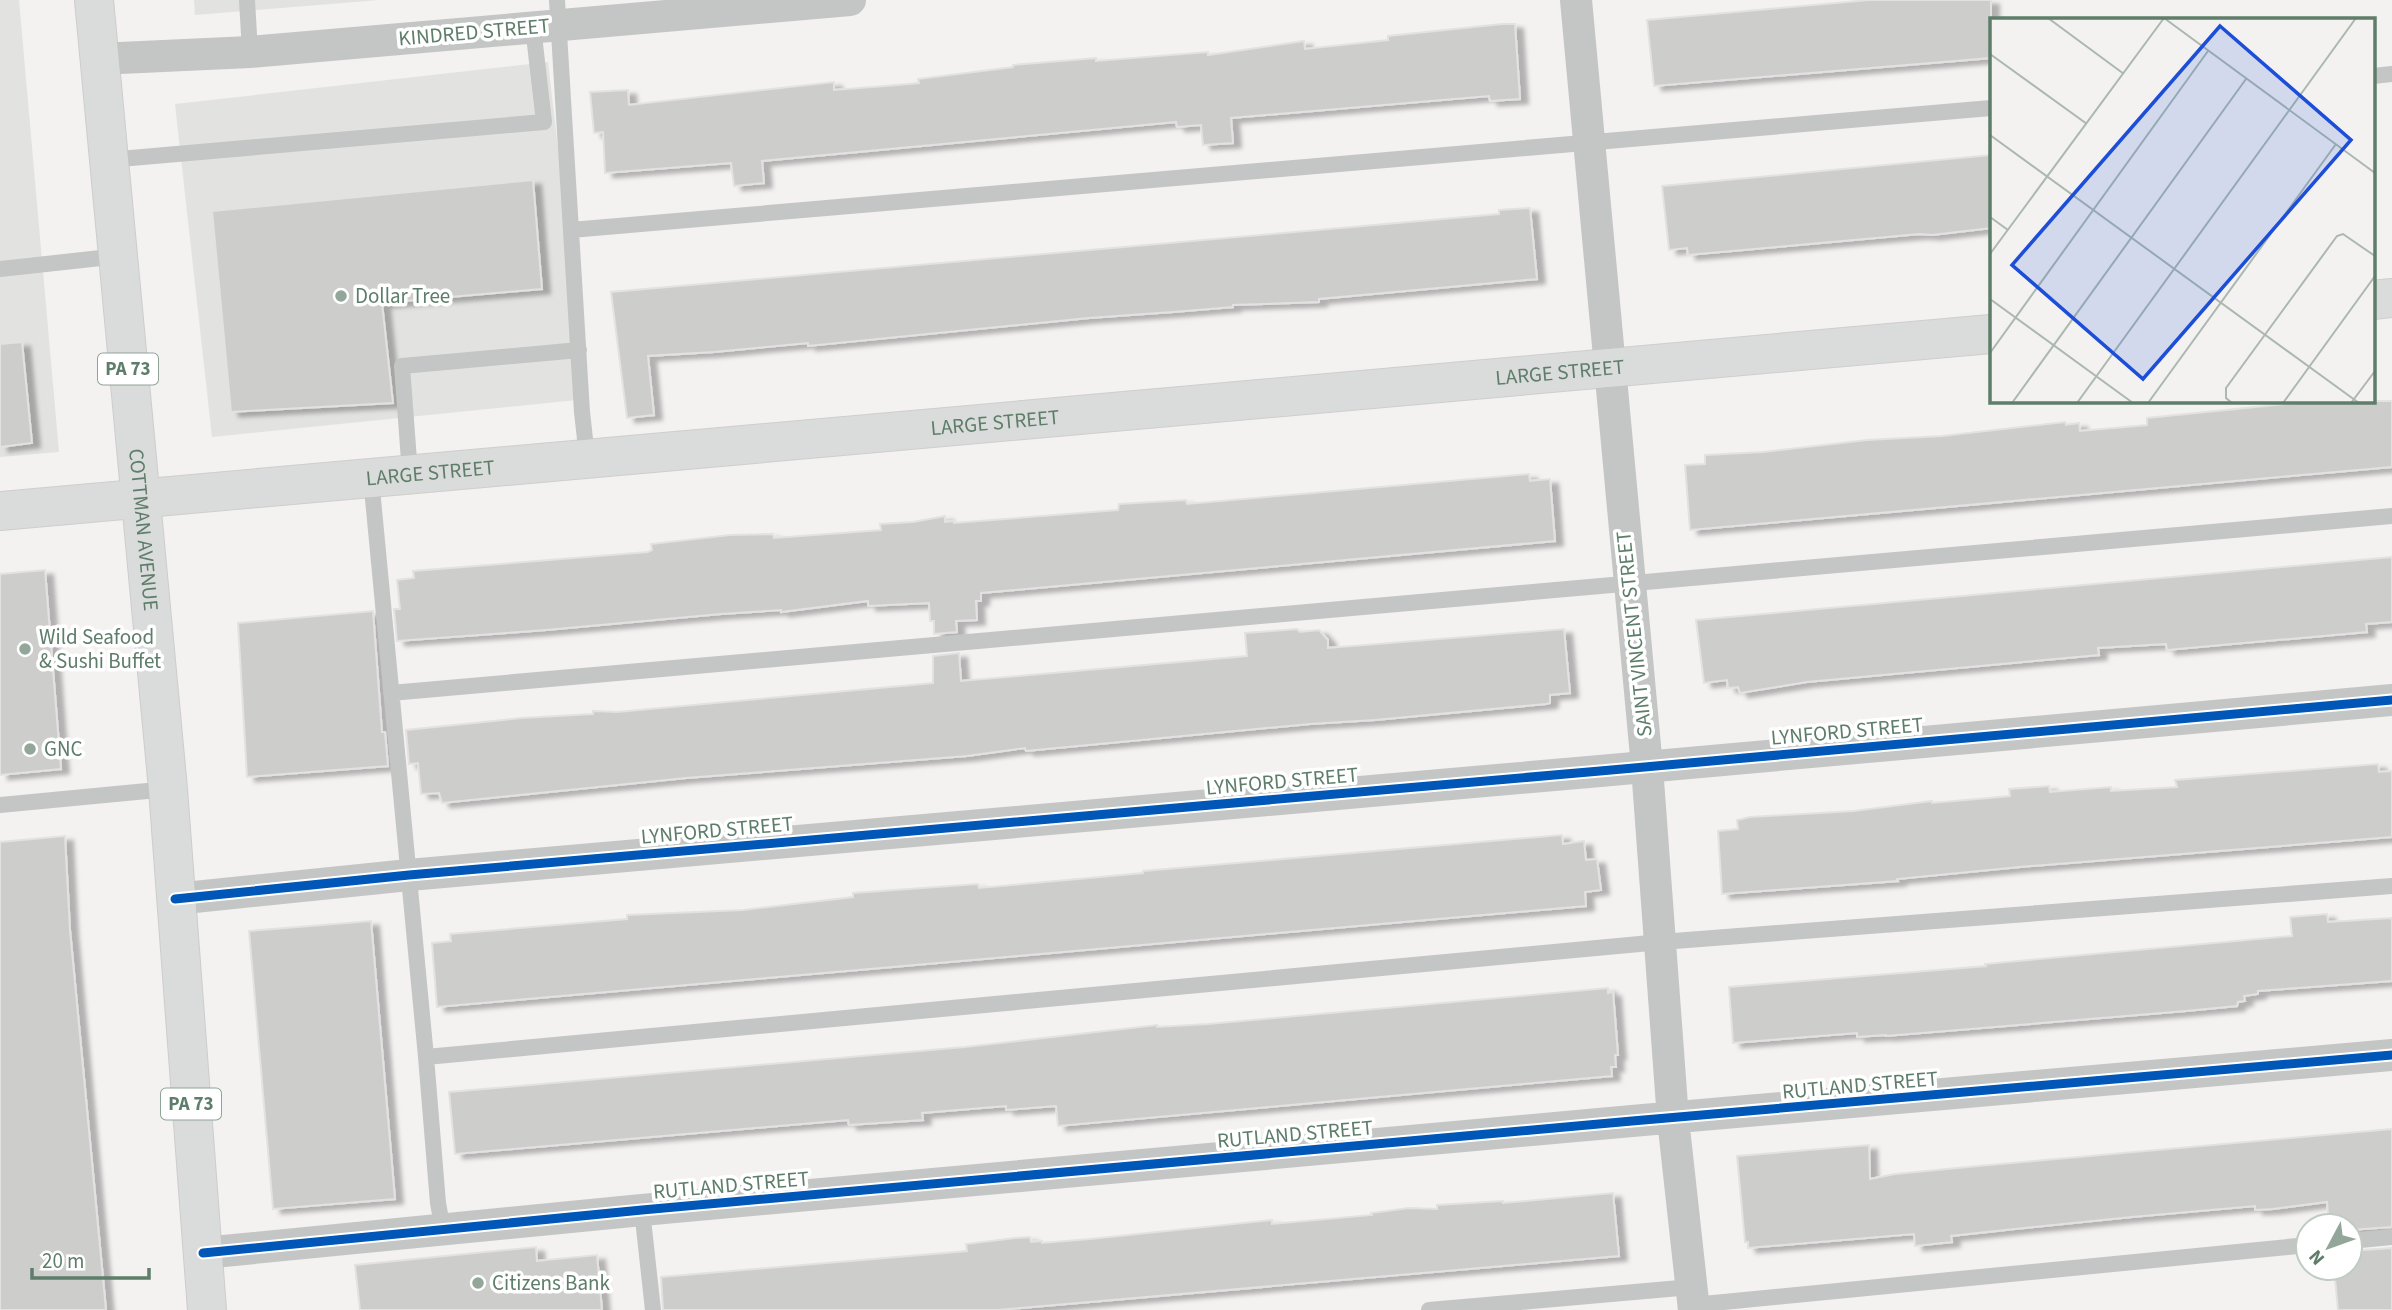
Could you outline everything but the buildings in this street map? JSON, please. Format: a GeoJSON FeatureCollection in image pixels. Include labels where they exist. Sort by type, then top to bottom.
{"type":"FeatureCollection","features":[{"type":"Feature","properties":{"kind":"street","name":"COTTMAN AVENUE"},"geometry":{"type":"LineString","coordinates":[[94,0],[168,789],[207,1310]]}},
{"type":"Feature","properties":{"kind":"street","name":"KINDRED STREET"},"geometry":{"type":"LineString","coordinates":[[98,60],[250,52],[549,17],[850,0]]}},
{"type":"Feature","properties":{"kind":"street","name":"SAINT VINCENT STREET"},"geometry":{"type":"LineString","coordinates":[[1576,0],[1647,767],[1673,1119],[1693,1301]]}},
{"type":"Feature","properties":{"kind":"street"},"geometry":{"type":"LineString","coordinates":[[2374,300],[2392,298]]}},
{"type":"Feature","properties":{"kind":"street","name":"LARGE STREET"},"geometry":{"type":"LineString","coordinates":[[0,511],[1990,334]]}},
{"type":"Feature","properties":{"kind":"street","name":"LYNFORD STREET"},"geometry":{"type":"LineString","coordinates":[[175,899],[409,875],[2392,700]]}},
{"type":"Feature","properties":{"kind":"street","name":"RUTLAND STREET"},"geometry":{"type":"LineString","coordinates":[[203,1253],[642,1210],[2392,1055]]}},
{"type":"Feature","properties":{"kind":"lane"},"geometry":{"type":"LineString","coordinates":[[247,0],[250,52]]}},
{"type":"Feature","properties":{"kind":"lane"},"geometry":{"type":"LineString","coordinates":[[108,160],[544,122],[549,17]]}},
{"type":"Feature","properties":{"kind":"lane"},"geometry":{"type":"LineString","coordinates":[[549,17],[571,230],[587,457]]}},
{"type":"Feature","properties":{"kind":"lane"},"geometry":{"type":"LineString","coordinates":[[2374,76],[2392,74]]}},
{"type":"Feature","properties":{"kind":"lane"},"geometry":{"type":"LineString","coordinates":[[571,230],[1990,108]]}},
{"type":"Feature","properties":{"kind":"lane"},"geometry":{"type":"LineString","coordinates":[[0,269],[119,256]]}},
{"type":"Feature","properties":{"kind":"lane"},"geometry":{"type":"LineString","coordinates":[[410,474],[402,366],[579,350]]}},
{"type":"Feature","properties":{"kind":"lane"},"geometry":{"type":"LineString","coordinates":[[371,478],[438,1203],[443,1230]]}},
{"type":"Feature","properties":{"kind":"lane"},"geometry":{"type":"LineString","coordinates":[[391,693],[2392,516]]}},
{"type":"Feature","properties":{"kind":"lane"},"geometry":{"type":"LineString","coordinates":[[0,805],[168,789]]}},
{"type":"Feature","properties":{"kind":"lane"},"geometry":{"type":"LineString","coordinates":[[426,1057],[1661,942],[2392,886]]}},
{"type":"Feature","properties":{"kind":"lane"},"geometry":{"type":"LineString","coordinates":[[642,1210],[653,1310]]}},
{"type":"Feature","properties":{"kind":"lane"},"geometry":{"type":"LineString","coordinates":[[2364,1240],[2392,1237]]}},
{"type":"Feature","properties":{"kind":"lane"},"geometry":{"type":"LineString","coordinates":[[1429,1310],[1693,1301],[2294,1246]]}},
{"type":"Feature","properties":{"kind":"shaded area"},"geometry":{"type":"Polygon","coordinates":[[[0,0],[19,0],[59,452],[0,457],[0,0]]]}},
{"type":"Feature","properties":{"kind":"shaded area"},"geometry":{"type":"Polygon","coordinates":[[[194,0],[379,0],[195,15],[194,0]]]}},
{"type":"Feature","properties":{"kind":"shaded area"},"geometry":{"type":"Polygon","coordinates":[[[548,62],[587,399],[212,437],[175,104],[548,62]]]}},
{"type":"Feature","properties":{"kind":"cycle path"},"geometry":{"type":"LineString","coordinates":[[175,899],[409,875],[2392,700]]}},
{"type":"Feature","properties":{"kind":"cycle path"},"geometry":{"type":"LineString","coordinates":[[203,1253],[642,1210],[2392,1055]]}},
{"type":"Feature","properties":{"kind":"place","name":"Dollar Tree"},"geometry":{"type":"Point","coordinates":[341,296]}},
{"type":"Feature","properties":{"kind":"place","name":"Wild Seafood & Sushi Buffet"},"geometry":{"type":"Point","coordinates":[25,649]}},
{"type":"Feature","properties":{"kind":"place","name":"GNC"},"geometry":{"type":"Point","coordinates":[30,749]}},
{"type":"Feature","properties":{"kind":"place","name":"Citizens Bank"},"geometry":{"type":"Point","coordinates":[478,1283]}}]}
